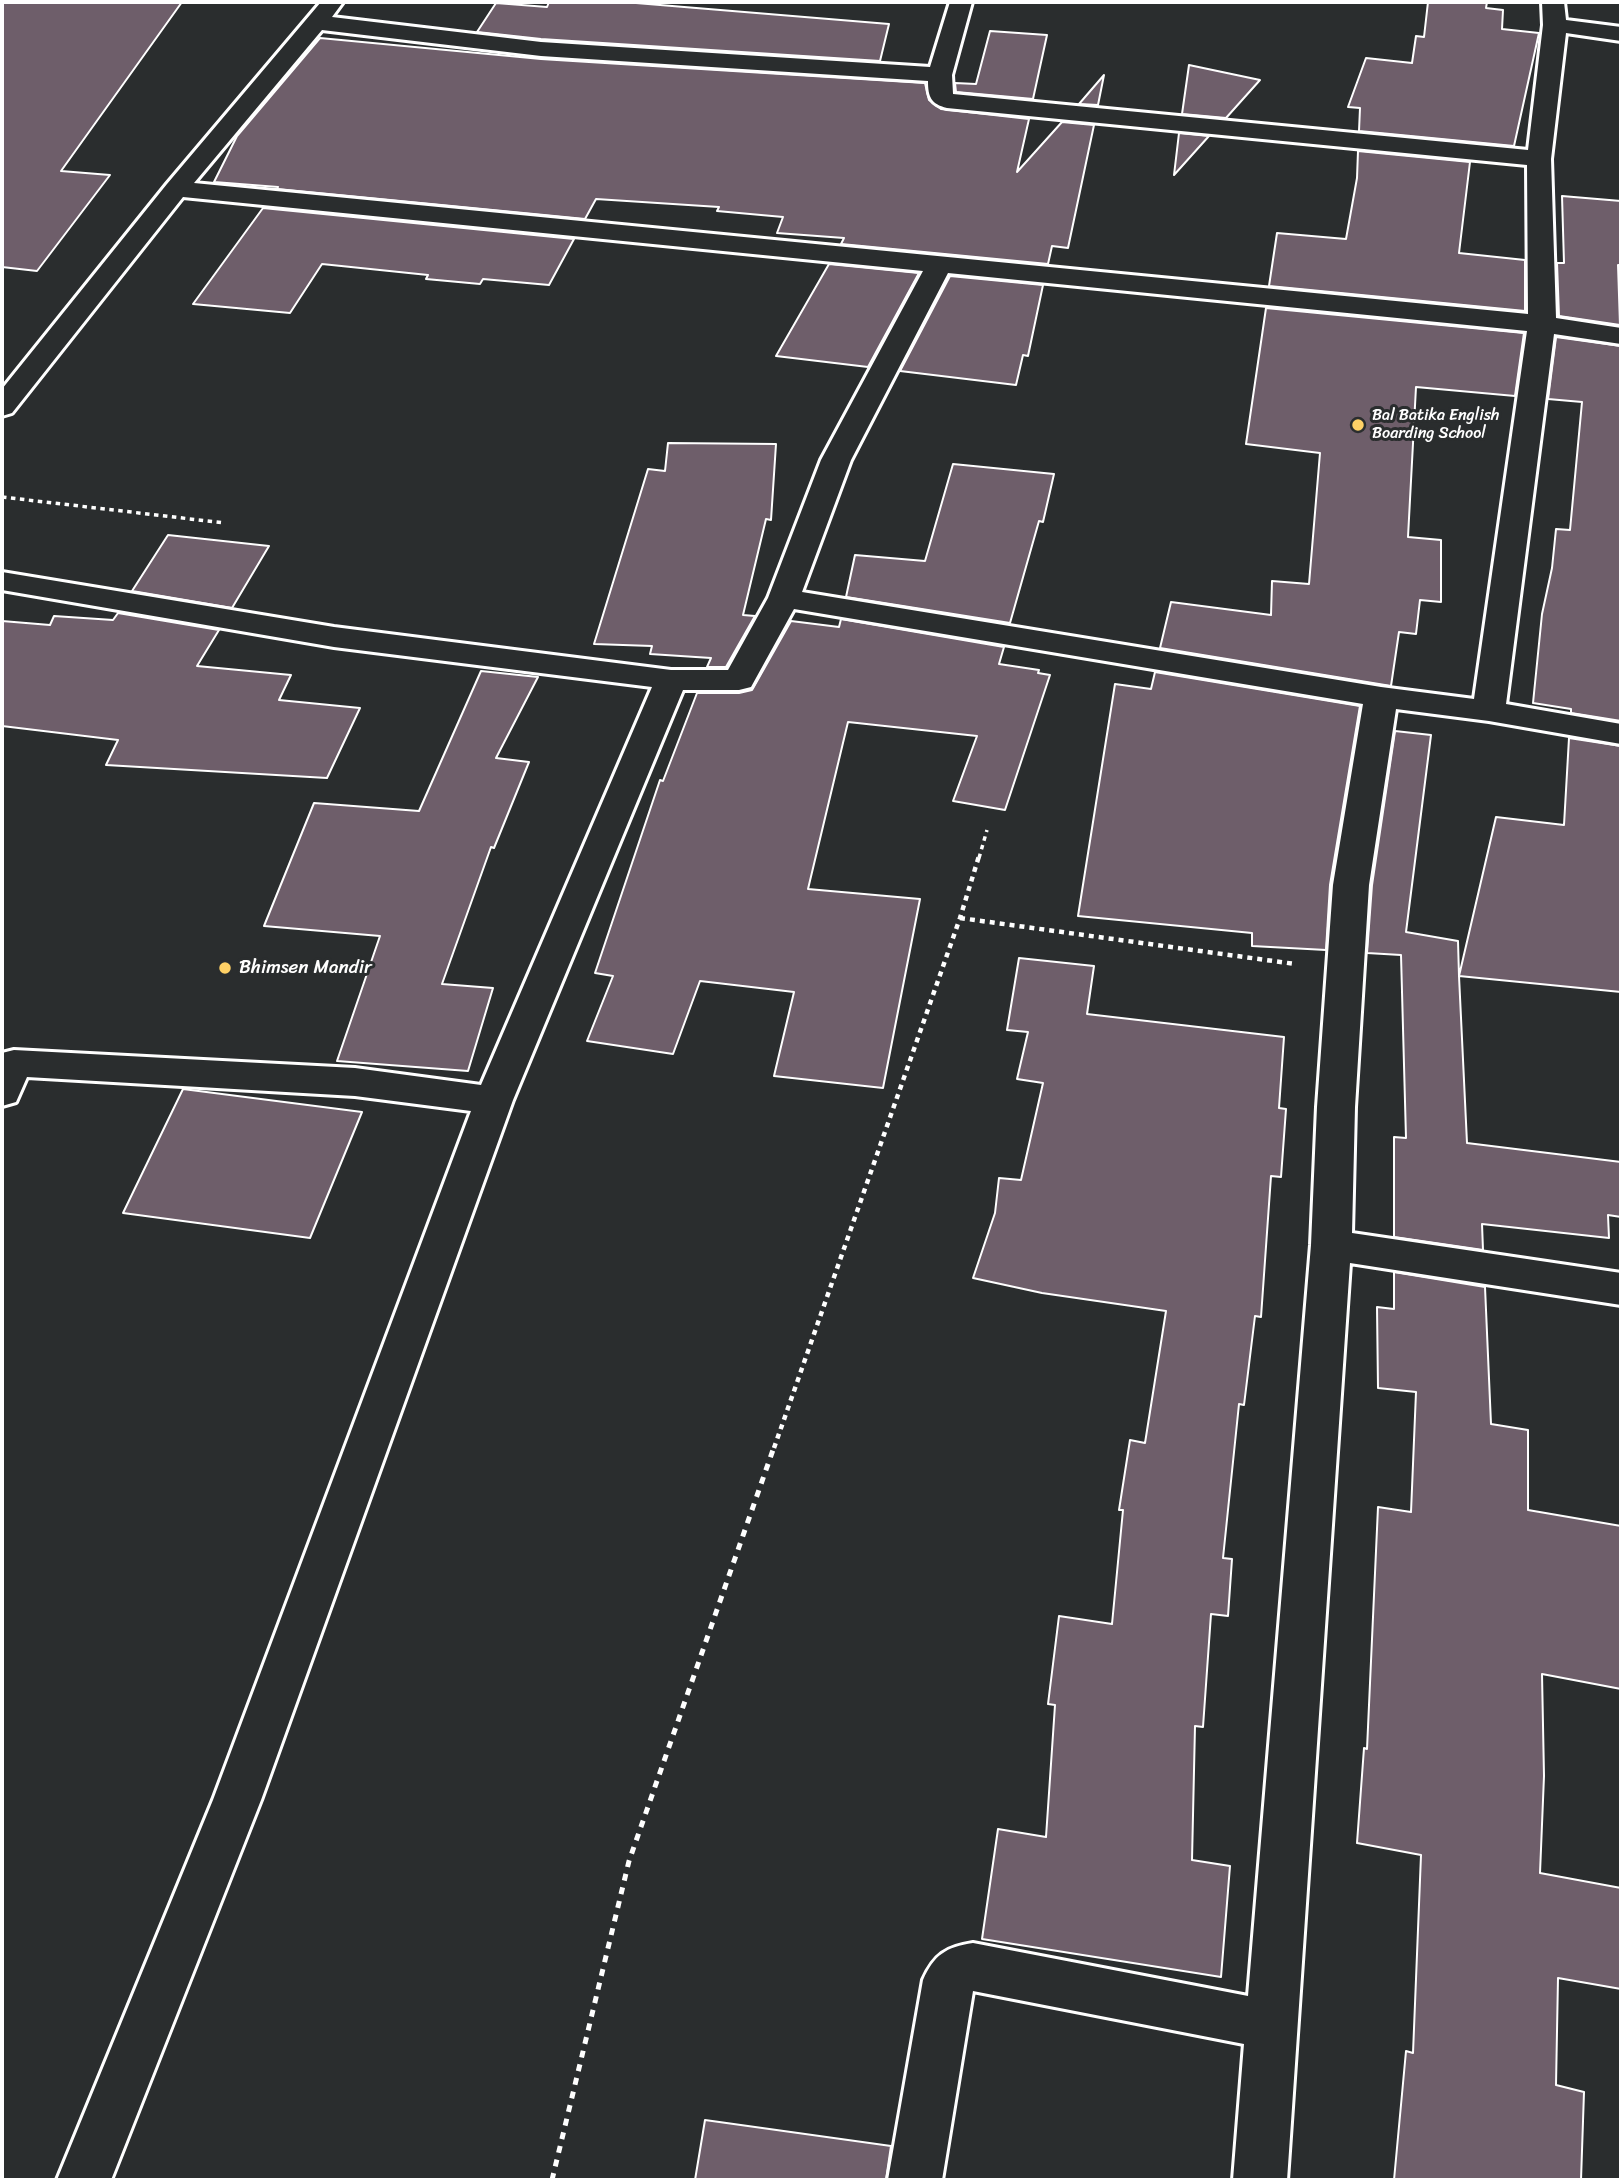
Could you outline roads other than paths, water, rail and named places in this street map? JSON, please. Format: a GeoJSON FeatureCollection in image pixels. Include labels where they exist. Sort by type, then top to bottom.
{"type":"FeatureCollection","features":[{"type":"Feature","properties":{"kind":"street"},"geometry":{"type":"LineString","coordinates":[[2,407],[176,189],[333,2]]}},
{"type":"Feature","properties":{"kind":"street"},"geometry":{"type":"LineString","coordinates":[[961,2],[940,75],[940,96],[955,103],[1539,159]]}},
{"type":"Feature","properties":{"kind":"street"},"geometry":{"type":"LineString","coordinates":[[1489,711],[1542,324],[1539,159],[1554,13],[1621,34]]}},
{"type":"Feature","properties":{"kind":"street"},"geometry":{"type":"LineString","coordinates":[[317,22],[541,49],[940,75]]}},
{"type":"Feature","properties":{"kind":"street"},"geometry":{"type":"LineString","coordinates":[[176,189],[1542,324],[1621,336]]}},
{"type":"Feature","properties":{"kind":"street"},"geometry":{"type":"LineString","coordinates":[[2,581],[334,637],[671,680],[739,680],[785,598],[836,460],[940,264]]}},
{"type":"Feature","properties":{"kind":"street"},"geometry":{"type":"LineString","coordinates":[[785,598],[1621,734]]}},
{"type":"Feature","properties":{"kind":"street"},"geometry":{"type":"LineString","coordinates":[[83,2180],[237,1800],[494,1100],[671,680]]}},
{"type":"Feature","properties":{"kind":"street"},"geometry":{"type":"LineString","coordinates":[[1260,2180],[1331,1245],[1351,885],[1381,697]]}},
{"type":"Feature","properties":{"kind":"street"},"geometry":{"type":"LineString","coordinates":[[2,1092],[14,1063],[355,1082],[494,1100]]}},
{"type":"Feature","properties":{"kind":"street"},"geometry":{"type":"LineString","coordinates":[[1331,1245],[1621,1289]]}},
{"type":"Feature","properties":{"kind":"street"},"geometry":{"type":"LineString","coordinates":[[915,2180],[949,1980],[958,1969],[973,1967],[1272,2025]]}},
{"type":"Feature","properties":{"kind":"place","name":"Bal Batika English Boarding School"},"geometry":{"type":"Point","coordinates":[1358,425]}},
{"type":"Feature","properties":{"kind":"place","name":"Bhimsen Mandir"},"geometry":{"type":"Point","coordinates":[225,968]}}]}
